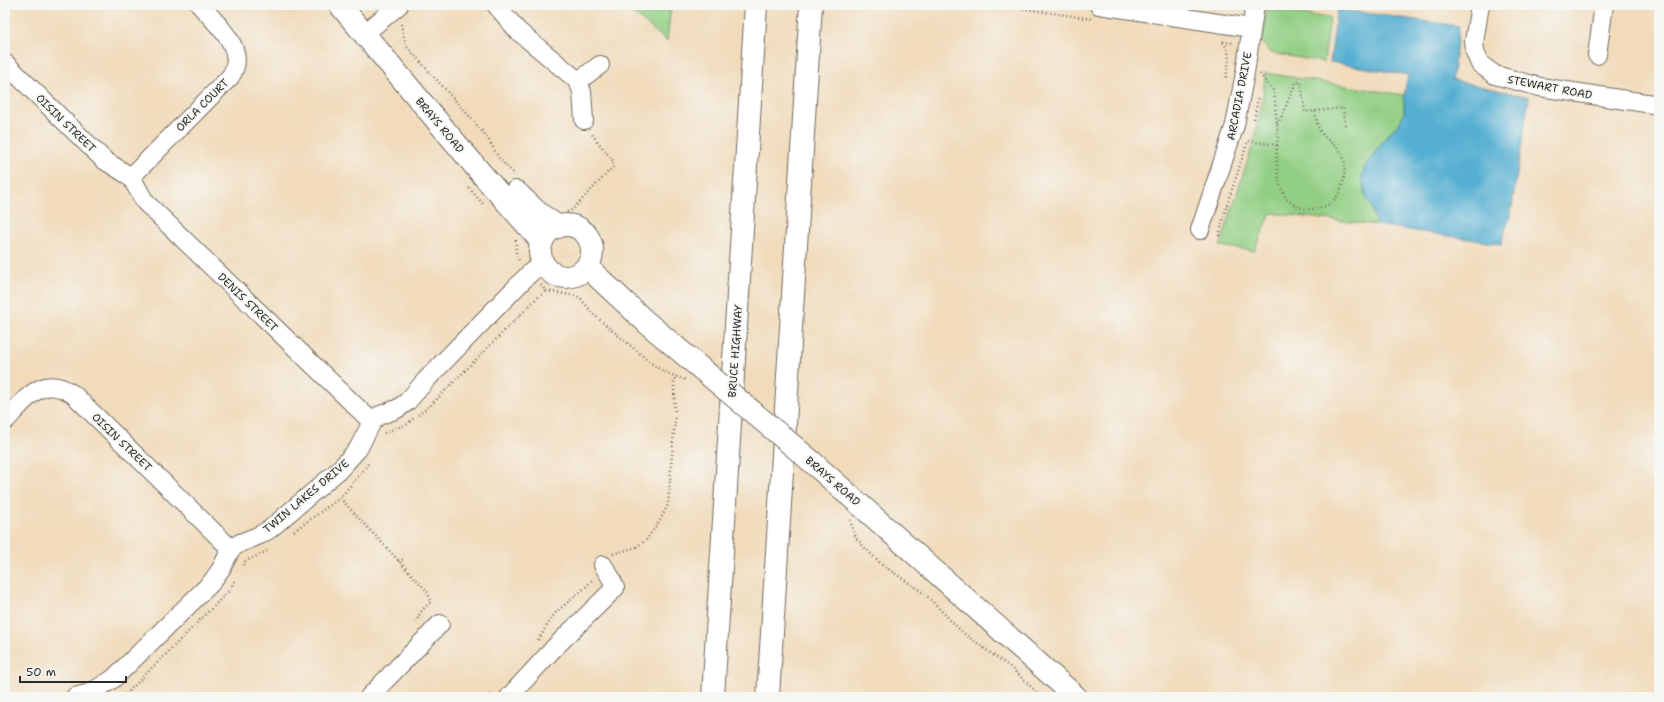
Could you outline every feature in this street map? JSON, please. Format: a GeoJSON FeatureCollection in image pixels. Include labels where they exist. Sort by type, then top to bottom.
{"type":"FeatureCollection","features":[{"type":"Feature","properties":{"kind":"main road","name":"BRAYS ROAD"},"geometry":{"type":"LineString","coordinates":[[340,5],[369,29],[529,205],[560,220]]}},
{"type":"Feature","properties":{"kind":"main road","name":"BRAYS ROAD"},"geometry":{"type":"LineString","coordinates":[[357,5],[369,29],[543,252]]}},
{"type":"Feature","properties":{"kind":"main road","name":"BRUCE HIGHWAY"},"geometry":{"type":"LineString","coordinates":[[713,697],[756,5]]}},
{"type":"Feature","properties":{"kind":"main road"},"geometry":{"type":"LineString","coordinates":[[768,697],[811,5]]}},
{"type":"Feature","properties":{"kind":"main road"},"geometry":{"type":"LineString","coordinates":[[560,220],[566,226],[575,227],[588,236],[592,252],[591,260],[587,267],[572,277],[556,275],[548,270],[543,252],[546,235],[560,220]]}},
{"type":"Feature","properties":{"kind":"main road","name":"BRAYS ROAD"},"geometry":{"type":"LineString","coordinates":[[587,267],[646,322],[697,377],[812,462],[1076,697]]}},
{"type":"Feature","properties":{"kind":"street","name":"ORLA COURT"},"geometry":{"type":"LineString","coordinates":[[131,177],[230,78],[234,71],[237,61],[236,52],[231,42],[200,5]]}},
{"type":"Feature","properties":{"kind":"street"},"geometry":{"type":"LineString","coordinates":[[496,5],[518,31],[578,81],[582,92],[584,120]]}},
{"type":"Feature","properties":{"kind":"street"},"geometry":{"type":"LineString","coordinates":[[1099,5],[1251,28]]}},
{"type":"Feature","properties":{"kind":"street","name":"ARCADIA DRIVE"},"geometry":{"type":"LineString","coordinates":[[1200,230],[1235,125],[1255,5]]}},
{"type":"Feature","properties":{"kind":"street","name":"STEWART ROAD"},"geometry":{"type":"LineString","coordinates":[[1480,5],[1474,42],[1475,52],[1480,64],[1495,75],[1540,87],[1659,105]]}},
{"type":"Feature","properties":{"kind":"street"},"geometry":{"type":"LineString","coordinates":[[1597,55],[1604,5]]}},
{"type":"Feature","properties":{"kind":"street"},"geometry":{"type":"LineString","coordinates":[[369,29],[398,13]]}},
{"type":"Feature","properties":{"kind":"street","name":"OISIN STREET"},"geometry":{"type":"LineString","coordinates":[[5,64],[104,160],[131,177]]}},
{"type":"Feature","properties":{"kind":"street"},"geometry":{"type":"LineString","coordinates":[[578,81],[600,65]]}},
{"type":"Feature","properties":{"kind":"street","name":"DENIS STREET"},"geometry":{"type":"LineString","coordinates":[[131,177],[145,202],[372,422]]}},
{"type":"Feature","properties":{"kind":"street"},"geometry":{"type":"LineString","coordinates":[[372,422],[378,416],[397,409],[407,402],[426,380],[530,273],[543,252]]}},
{"type":"Feature","properties":{"kind":"street","name":"OISIN STREET"},"geometry":{"type":"LineString","coordinates":[[5,421],[36,390],[45,386],[55,385],[64,388],[73,394],[232,549]]}},
{"type":"Feature","properties":{"kind":"street","name":"TWIN LAKES DRIVE"},"geometry":{"type":"LineString","coordinates":[[232,549],[240,543],[260,535],[270,529],[339,470],[358,449],[372,422]]}},
{"type":"Feature","properties":{"kind":"street"},"geometry":{"type":"LineString","coordinates":[[75,697],[90,693],[103,686],[118,674],[210,583],[221,569],[232,549]]}},
{"type":"Feature","properties":{"kind":"street"},"geometry":{"type":"LineString","coordinates":[[502,694],[554,648],[615,588],[603,565]]}},
{"type":"Feature","properties":{"kind":"street"},"geometry":{"type":"LineString","coordinates":[[369,697],[440,624]]}},
{"type":"Feature","properties":{"kind":"path"},"geometry":{"type":"LineString","coordinates":[[398,13],[406,46],[464,109],[488,138],[498,156],[518,178]]}},
{"type":"Feature","properties":{"kind":"path"},"geometry":{"type":"LineString","coordinates":[[1223,42],[1228,49],[1229,55],[1226,82]]}},
{"type":"Feature","properties":{"kind":"path"},"geometry":{"type":"LineString","coordinates":[[1258,72],[1274,91],[1280,186],[1289,202],[1294,205],[1311,209],[1322,207],[1333,201],[1340,190],[1343,181],[1344,161],[1341,152],[1322,133],[1316,122],[1315,111]]}},
{"type":"Feature","properties":{"kind":"path"},"geometry":{"type":"LineString","coordinates":[[1277,124],[1296,82],[1301,82],[1305,112],[1343,108],[1345,126]]}},
{"type":"Feature","properties":{"kind":"path"},"geometry":{"type":"LineString","coordinates":[[560,220],[573,209],[614,166],[613,161],[587,129],[584,120]]}},
{"type":"Feature","properties":{"kind":"path"},"geometry":{"type":"LineString","coordinates":[[1219,236],[1225,211],[1248,141],[1277,145]]}},
{"type":"Feature","properties":{"kind":"path"},"geometry":{"type":"LineString","coordinates":[[542,286],[546,291],[577,296],[582,299],[594,315],[656,367],[678,377],[697,377]]}},
{"type":"Feature","properties":{"kind":"path"},"geometry":{"type":"LineString","coordinates":[[535,646],[555,613],[587,586],[611,554],[636,547],[646,540],[659,522],[668,505],[675,417],[674,380],[678,377]]}},
{"type":"Feature","properties":{"kind":"path"},"geometry":{"type":"LineString","coordinates":[[340,498],[397,561],[427,591],[431,602],[422,609],[418,617],[415,630]]}},
{"type":"Feature","properties":{"kind":"path"},"geometry":{"type":"LineString","coordinates":[[848,516],[856,538],[881,564],[925,594],[963,633],[1010,667],[1042,697]]}},
{"type":"Feature","properties":{"kind":"path"},"geometry":{"type":"LineString","coordinates":[[397,561],[405,559]]}},
{"type":"Feature","properties":{"kind":"path"},"geometry":{"type":"LineString","coordinates":[[488,697],[502,694]]}},
{"type":"Feature","properties":{"kind":"green space"},"geometry":{"type":"Polygon","coordinates":[[[623,5],[671,5],[667,41],[623,5]]]}},
{"type":"Feature","properties":{"kind":"green space"},"geometry":{"type":"Polygon","coordinates":[[[1267,9],[1330,18],[1324,62],[1271,53],[1261,42],[1267,9]]]}},
{"type":"Feature","properties":{"kind":"green space"},"geometry":{"type":"Polygon","coordinates":[[[1265,73],[1404,95],[1404,113],[1399,124],[1388,134],[1363,187],[1366,198],[1372,207],[1376,225],[1271,213],[1254,251],[1220,246],[1254,140],[1263,96],[1265,73]]]}},
{"type":"Feature","properties":{"kind":"water"},"geometry":{"type":"Polygon","coordinates":[[[1337,9],[1459,26],[1452,80],[1529,97],[1511,213],[1501,244],[1376,225],[1372,207],[1366,198],[1362,177],[1365,166],[1388,134],[1399,124],[1404,113],[1404,95],[1408,75],[1330,62],[1337,9]]]}}]}
